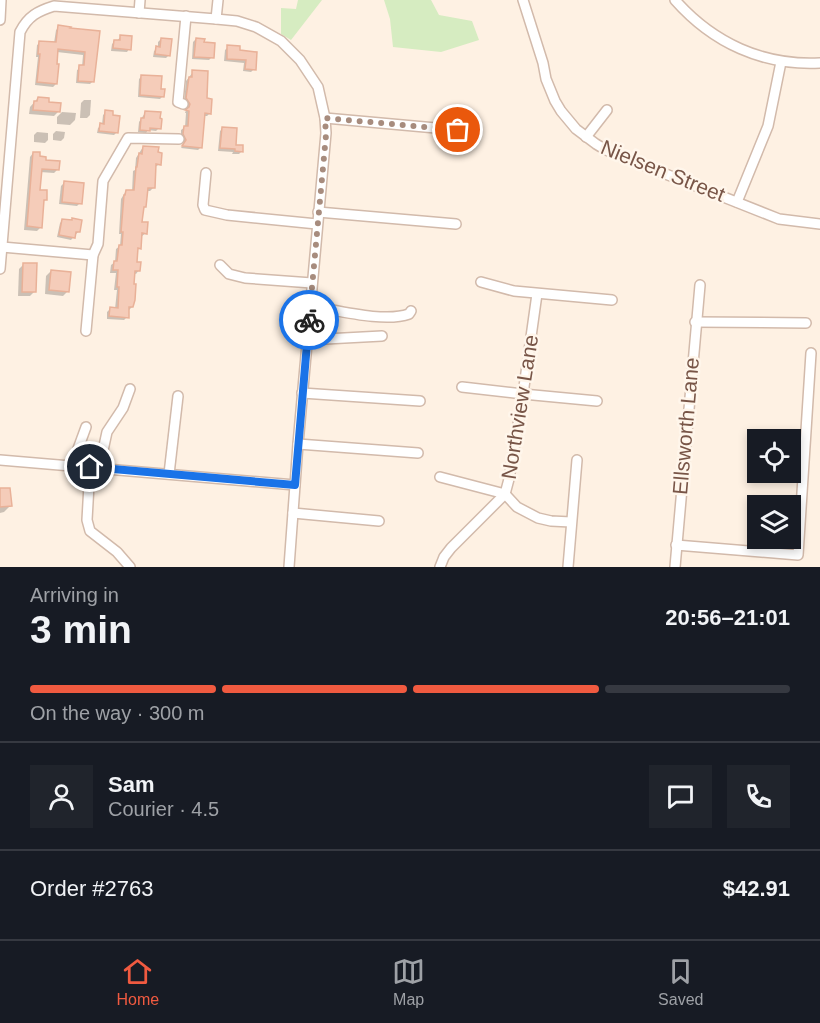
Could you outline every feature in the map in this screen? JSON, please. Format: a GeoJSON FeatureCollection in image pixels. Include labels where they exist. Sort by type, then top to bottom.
{"type":"FeatureCollection","features":[{"type":"Feature","properties":{"kind":"street"},"geometry":{"type":"LineString","coordinates":[[0,20],[1,0]]}},
{"type":"Feature","properties":{"kind":"street"},"geometry":{"type":"LineString","coordinates":[[139,13],[140,0]]}},
{"type":"Feature","properties":{"kind":"street"},"geometry":{"type":"LineString","coordinates":[[216,19],[218,0]]}},
{"type":"Feature","properties":{"kind":"street","name":"Nielsen Street"},"geometry":{"type":"LineString","coordinates":[[523,0],[550,90],[564,116],[586,137],[606,150],[779,219],[820,224]]}},
{"type":"Feature","properties":{"kind":"street"},"geometry":{"type":"LineString","coordinates":[[675,0],[699,23],[724,40],[752,53],[781,62],[820,63]]}},
{"type":"Feature","properties":{"kind":"street"},"geometry":{"type":"LineString","coordinates":[[0,269],[4,165],[20,32],[25,23],[39,11],[54,6],[237,21],[256,27],[281,41],[300,60],[318,87],[326,133],[302,393],[289,567]]}},
{"type":"Feature","properties":{"kind":"street"},"geometry":{"type":"LineString","coordinates":[[183,104],[178,102],[186,16]]}},
{"type":"Feature","properties":{"kind":"street"},"geometry":{"type":"LineString","coordinates":[[737,202],[768,126],[781,62]]}},
{"type":"Feature","properties":{"kind":"street"},"geometry":{"type":"LineString","coordinates":[[586,137],[607,110]]}},
{"type":"Feature","properties":{"kind":"street"},"geometry":{"type":"LineString","coordinates":[[325,118],[458,130]]}},
{"type":"Feature","properties":{"kind":"street"},"geometry":{"type":"LineString","coordinates":[[86,331],[93,255],[98,244],[103,181],[128,138],[179,139]]}},
{"type":"Feature","properties":{"kind":"street"},"geometry":{"type":"LineString","coordinates":[[206,173],[203,205],[206,210],[317,224]]}},
{"type":"Feature","properties":{"kind":"street"},"geometry":{"type":"LineString","coordinates":[[318,212],[456,224]]}},
{"type":"Feature","properties":{"kind":"street"},"geometry":{"type":"LineString","coordinates":[[2,247],[93,255]]}},
{"type":"Feature","properties":{"kind":"street"},"geometry":{"type":"LineString","coordinates":[[220,264],[229,274],[245,278],[312,283]]}},
{"type":"Feature","properties":{"kind":"street"},"geometry":{"type":"LineString","coordinates":[[482,282],[514,291],[612,300]]}},
{"type":"Feature","properties":{"kind":"street","name":"Ellsworth Lane"},"geometry":{"type":"LineString","coordinates":[[675,567],[700,285]]}},
{"type":"Feature","properties":{"kind":"street","name":"Northview Lane"},"geometry":{"type":"LineString","coordinates":[[440,567],[451,548],[505,494],[523,394],[537,294]]}},
{"type":"Feature","properties":{"kind":"street"},"geometry":{"type":"LineString","coordinates":[[310,306],[339,312],[382,316],[403,316],[410,314],[411,311]]}},
{"type":"Feature","properties":{"kind":"street"},"geometry":{"type":"LineString","coordinates":[[695,322],[806,322]]}},
{"type":"Feature","properties":{"kind":"street"},"geometry":{"type":"LineString","coordinates":[[307,340],[382,336]]}},
{"type":"Feature","properties":{"kind":"street"},"geometry":{"type":"LineString","coordinates":[[676,544],[798,555],[811,353]]}},
{"type":"Feature","properties":{"kind":"street"},"geometry":{"type":"LineString","coordinates":[[462,387],[597,401]]}},
{"type":"Feature","properties":{"kind":"street"},"geometry":{"type":"LineString","coordinates":[[101,468],[107,432],[123,408],[130,388]]}},
{"type":"Feature","properties":{"kind":"street"},"geometry":{"type":"LineString","coordinates":[[302,393],[420,401]]}},
{"type":"Feature","properties":{"kind":"street"},"geometry":{"type":"LineString","coordinates":[[169,474],[178,396]]}},
{"type":"Feature","properties":{"kind":"street"},"geometry":{"type":"LineString","coordinates":[[74,466],[86,427]]}},
{"type":"Feature","properties":{"kind":"street"},"geometry":{"type":"LineString","coordinates":[[298,444],[418,453]]}},
{"type":"Feature","properties":{"kind":"street"},"geometry":{"type":"LineString","coordinates":[[0,460],[295,485]]}},
{"type":"Feature","properties":{"kind":"street"},"geometry":{"type":"LineString","coordinates":[[568,567],[577,460]]}},
{"type":"Feature","properties":{"kind":"street"},"geometry":{"type":"LineString","coordinates":[[90,467],[87,520],[90,531],[117,552],[130,567]]}},
{"type":"Feature","properties":{"kind":"street"},"geometry":{"type":"LineString","coordinates":[[440,477],[505,494],[517,507],[532,516],[551,521],[571,522]]}},
{"type":"Feature","properties":{"kind":"street"},"geometry":{"type":"LineString","coordinates":[[293,513],[379,521]]}},
{"type":"Feature","properties":{"kind":"green space"},"geometry":{"type":"Polygon","coordinates":[[[298,0],[322,0],[291,40],[281,34],[281,8],[296,9],[298,0]]]}},
{"type":"Feature","properties":{"kind":"green space"},"geometry":{"type":"Polygon","coordinates":[[[384,0],[431,0],[439,15],[472,21],[479,40],[441,52],[393,47],[390,19],[384,0]]]}},
{"type":"Feature","properties":{"kind":"building"},"geometry":{"type":"Polygon","coordinates":[[[58,25],[100,31],[94,82],[78,81],[79,65],[84,65],[85,52],[58,49],[57,84],[37,82],[39,41],[56,42],[58,25]]]}},
{"type":"Feature","properties":{"kind":"building"},"geometry":{"type":"Polygon","coordinates":[[[120,35],[132,36],[131,50],[113,48],[114,40],[120,40],[120,35]]]}},
{"type":"Feature","properties":{"kind":"building"},"geometry":{"type":"Polygon","coordinates":[[[161,38],[172,39],[170,56],[155,54],[156,46],[160,47],[161,38]]]}},
{"type":"Feature","properties":{"kind":"building"},"geometry":{"type":"Polygon","coordinates":[[[196,38],[205,39],[204,42],[215,43],[214,58],[194,57],[196,38]]]}},
{"type":"Feature","properties":{"kind":"building"},"geometry":{"type":"Polygon","coordinates":[[[227,45],[240,46],[240,50],[257,52],[256,70],[245,69],[246,60],[227,59],[227,45]]]}},
{"type":"Feature","properties":{"kind":"building"},"geometry":{"type":"Polygon","coordinates":[[[192,70],[208,71],[207,98],[212,99],[211,114],[205,113],[202,148],[182,146],[186,140],[183,134],[184,126],[188,126],[189,111],[185,110],[190,104],[186,98],[192,70]]]}},
{"type":"Feature","properties":{"kind":"building"},"geometry":{"type":"Polygon","coordinates":[[[141,75],[162,76],[161,89],[165,89],[164,97],[140,95],[141,75]]]}},
{"type":"Feature","properties":{"kind":"building"},"geometry":{"type":"Polygon","coordinates":[[[38,97],[49,98],[49,102],[61,103],[60,112],[33,110],[34,101],[37,101],[38,97]]]}},
{"type":"Feature","properties":{"kind":"building"},"geometry":{"type":"Polygon","coordinates":[[[105,110],[113,111],[113,115],[120,116],[118,133],[99,131],[100,123],[104,124],[105,110]]]}},
{"type":"Feature","properties":{"kind":"building"},"geometry":{"type":"Polygon","coordinates":[[[145,111],[161,112],[161,129],[140,130],[141,118],[144,118],[145,111]]]}},
{"type":"Feature","properties":{"kind":"building"},"geometry":{"type":"Polygon","coordinates":[[[222,127],[237,128],[236,145],[243,145],[243,152],[220,148],[222,127]]]}},
{"type":"Feature","properties":{"kind":"building"},"geometry":{"type":"Polygon","coordinates":[[[143,146],[159,147],[158,152],[162,153],[161,165],[156,164],[155,188],[148,188],[146,207],[144,207],[142,222],[148,222],[147,234],[142,233],[141,249],[138,248],[137,262],[141,262],[140,271],[135,271],[135,300],[133,307],[129,307],[129,318],[109,316],[110,307],[118,308],[118,270],[113,270],[119,245],[122,245],[124,195],[126,190],[134,190],[136,167],[143,146]]]}},
{"type":"Feature","properties":{"kind":"building"},"geometry":{"type":"Polygon","coordinates":[[[33,152],[40,152],[40,156],[46,157],[46,160],[60,161],[59,170],[42,169],[40,190],[47,190],[47,200],[44,200],[42,228],[27,226],[33,152]]]}},
{"type":"Feature","properties":{"kind":"building"},"geometry":{"type":"Polygon","coordinates":[[[64,181],[84,183],[82,204],[62,202],[64,181]]]}},
{"type":"Feature","properties":{"kind":"building"},"geometry":{"type":"Polygon","coordinates":[[[72,218],[82,220],[80,232],[76,232],[75,238],[59,235],[62,219],[72,220],[72,218]]]}},
{"type":"Feature","properties":{"kind":"building"},"geometry":{"type":"Polygon","coordinates":[[[23,263],[37,263],[36,292],[22,292],[23,263]]]}},
{"type":"Feature","properties":{"kind":"building"},"geometry":{"type":"Polygon","coordinates":[[[51,270],[71,272],[69,292],[49,290],[51,270]]]}},
{"type":"Feature","properties":{"kind":"building"},"geometry":{"type":"Polygon","coordinates":[[[0,488],[10,488],[12,506],[0,507],[0,488]]]}},
{"type":"Feature","properties":{"kind":"way so far"},"geometry":{"type":"LineString","coordinates":[[309,320],[326,135],[325,118],[458,130]]}},
{"type":"Feature","properties":{"kind":"route"},"geometry":{"type":"LineString","coordinates":[[90,467],[295,485],[309,320]]}}]}
